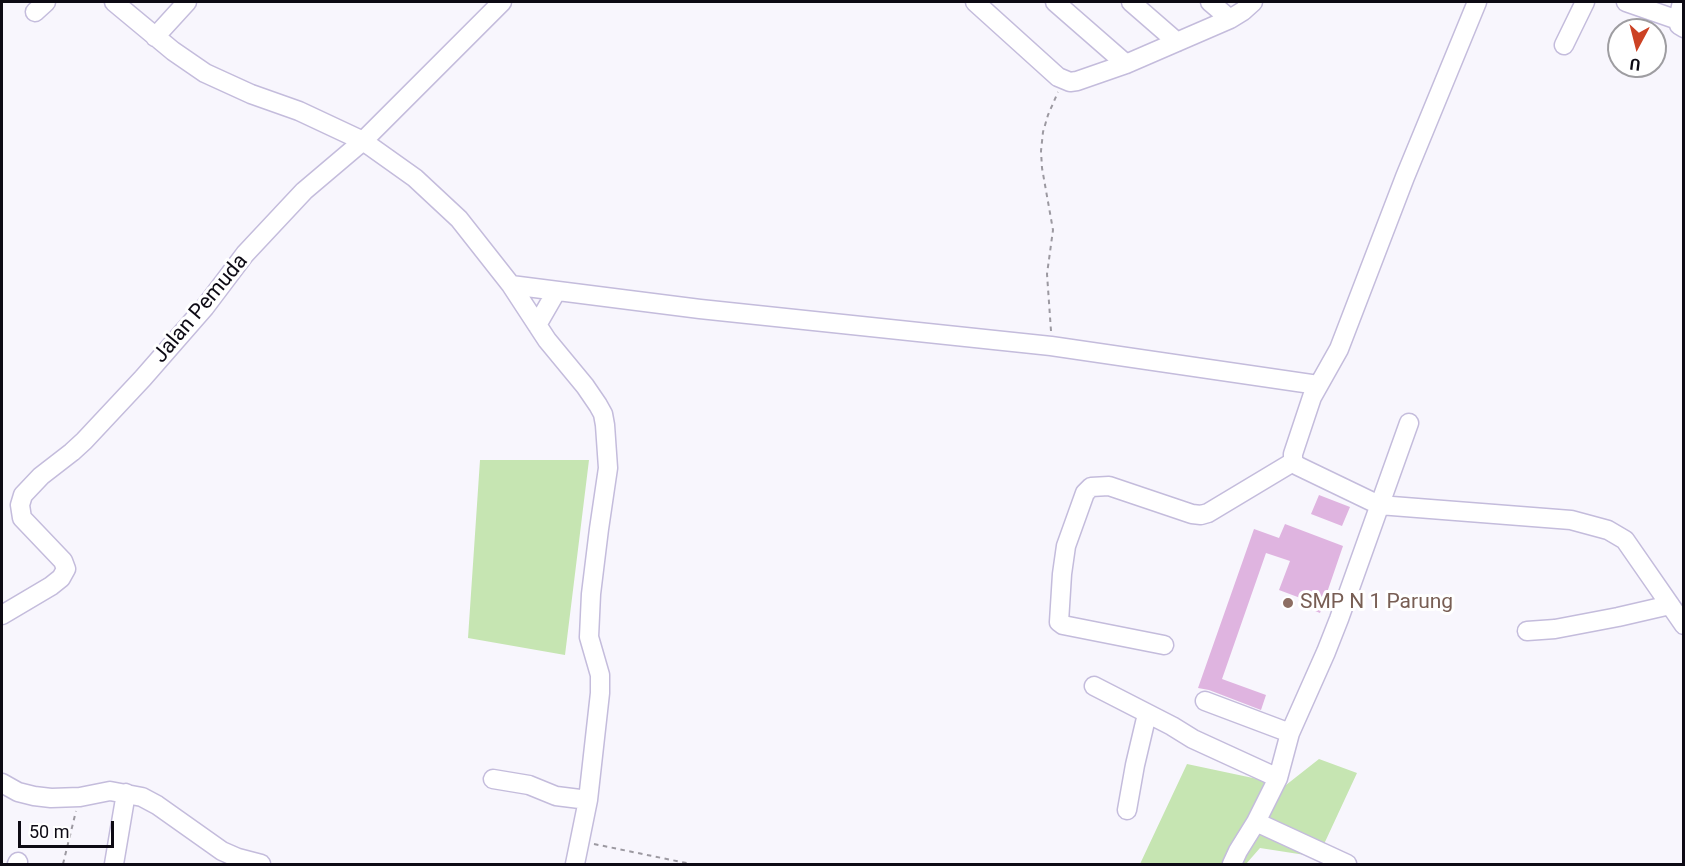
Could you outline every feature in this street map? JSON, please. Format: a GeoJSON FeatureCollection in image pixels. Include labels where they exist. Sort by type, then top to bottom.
{"type":"FeatureCollection","features":[{"type":"Feature","properties":{"kind":"street"},"geometry":{"type":"LineString","coordinates":[[114,2],[155,37],[205,73],[251,94],[299,111],[363,141],[407,171],[449,209],[511,285],[537,325],[593,397],[603,414],[608,468],[598,539],[589,637],[600,675],[600,693],[588,800],[575,864]]}},
{"type":"Feature","properties":{"kind":"street"},"geometry":{"type":"LineString","coordinates":[[155,37],[187,2]]}},
{"type":"Feature","properties":{"kind":"street","name":"Jalan Pemuda"},"geometry":{"type":"LineString","coordinates":[[2,615],[51,586],[61,578],[66,570],[63,561],[22,519],[20,505],[23,495],[41,476],[84,441],[143,378],[205,307],[245,254],[304,191],[363,141],[502,2]]}},
{"type":"Feature","properties":{"kind":"street"},"geometry":{"type":"LineString","coordinates":[[975,2],[1058,77],[1070,82],[1126,64],[1230,19],[1253,2]]}},
{"type":"Feature","properties":{"kind":"street"},"geometry":{"type":"LineString","coordinates":[[1055,2],[1126,64]]}},
{"type":"Feature","properties":{"kind":"street"},"geometry":{"type":"LineString","coordinates":[[1131,2],[1177,42]]}},
{"type":"Feature","properties":{"kind":"street"},"geometry":{"type":"LineString","coordinates":[[1210,2],[1230,19]]}},
{"type":"Feature","properties":{"kind":"street"},"geometry":{"type":"LineString","coordinates":[[1293,462],[1293,454],[1312,398],[1339,349],[1404,177],[1477,2]]}},
{"type":"Feature","properties":{"kind":"street"},"geometry":{"type":"LineString","coordinates":[[1564,45],[1585,2]]}},
{"type":"Feature","properties":{"kind":"street"},"geometry":{"type":"LineString","coordinates":[[1626,2],[1681,24],[1682,2]]}},
{"type":"Feature","properties":{"kind":"street"},"geometry":{"type":"LineString","coordinates":[[511,285],[700,309],[1051,346],[1318,385]]}},
{"type":"Feature","properties":{"kind":"street"},"geometry":{"type":"LineString","coordinates":[[537,325],[556,292]]}},
{"type":"Feature","properties":{"kind":"street"},"geometry":{"type":"LineString","coordinates":[[1232,864],[1278,778],[1290,733],[1330,641],[1409,423]]}},
{"type":"Feature","properties":{"kind":"street"},"geometry":{"type":"LineString","coordinates":[[1293,462],[1379,505],[1571,520],[1608,530],[1625,540],[1683,625]]}},
{"type":"Feature","properties":{"kind":"street"},"geometry":{"type":"LineString","coordinates":[[1164,645],[1063,625],[1059,622],[1066,546],[1084,493],[1091,487],[1109,486],[1201,515],[1293,462]]}},
{"type":"Feature","properties":{"kind":"street"},"geometry":{"type":"LineString","coordinates":[[1527,631],[1555,629],[1670,605]]}},
{"type":"Feature","properties":{"kind":"street"},"geometry":{"type":"LineString","coordinates":[[1094,686],[1193,739],[1278,778]]}},
{"type":"Feature","properties":{"kind":"street"},"geometry":{"type":"LineString","coordinates":[[1205,701],[1290,733]]}},
{"type":"Feature","properties":{"kind":"street"},"geometry":{"type":"LineString","coordinates":[[1127,810],[1147,714]]}},
{"type":"Feature","properties":{"kind":"street"},"geometry":{"type":"LineString","coordinates":[[493,778],[529,785],[556,796],[588,800]]}},
{"type":"Feature","properties":{"kind":"street"},"geometry":{"type":"LineString","coordinates":[[2,783],[18,792],[51,798],[80,797],[110,791],[142,797],[222,851],[260,864]]}},
{"type":"Feature","properties":{"kind":"street"},"geometry":{"type":"LineString","coordinates":[[114,864],[126,793]]}},
{"type":"Feature","properties":{"kind":"street"},"geometry":{"type":"LineString","coordinates":[[1256,822],[1347,864]]}},
{"type":"Feature","properties":{"kind":"path"},"geometry":{"type":"LineString","coordinates":[[1051,346],[1047,274],[1053,230],[1041,151],[1048,115],[1065,81]]}},
{"type":"Feature","properties":{"kind":"path"},"geometry":{"type":"LineString","coordinates":[[63,864],[80,797]]}},
{"type":"Feature","properties":{"kind":"path"},"geometry":{"type":"LineString","coordinates":[[579,842],[691,864]]}},
{"type":"Feature","properties":{"kind":"green space"},"geometry":{"type":"Polygon","coordinates":[[[480,460],[589,460],[565,655],[468,638],[480,460]]]}},
{"type":"Feature","properties":{"kind":"green space"},"geometry":{"type":"Polygon","coordinates":[[[1319,759],[1357,773],[1318,857],[1260,848],[1246,864],[1140,864],[1187,764],[1286,785],[1319,759]]]}},
{"type":"Feature","properties":{"kind":"building"},"geometry":{"type":"Polygon","coordinates":[[[1319,495],[1350,507],[1342,526],[1311,514],[1319,495]]]}},
{"type":"Feature","properties":{"kind":"building"},"geometry":{"type":"Polygon","coordinates":[[[1285,524],[1343,546],[1320,613],[1301,605],[1303,599],[1279,590],[1290,561],[1266,553],[1222,679],[1266,695],[1261,710],[1198,688],[1254,529],[1279,538],[1285,524]]]}},
{"type":"Feature","properties":{"kind":"place","name":"SMP N 1 Parung"},"geometry":{"type":"Point","coordinates":[1288,603]}}]}
